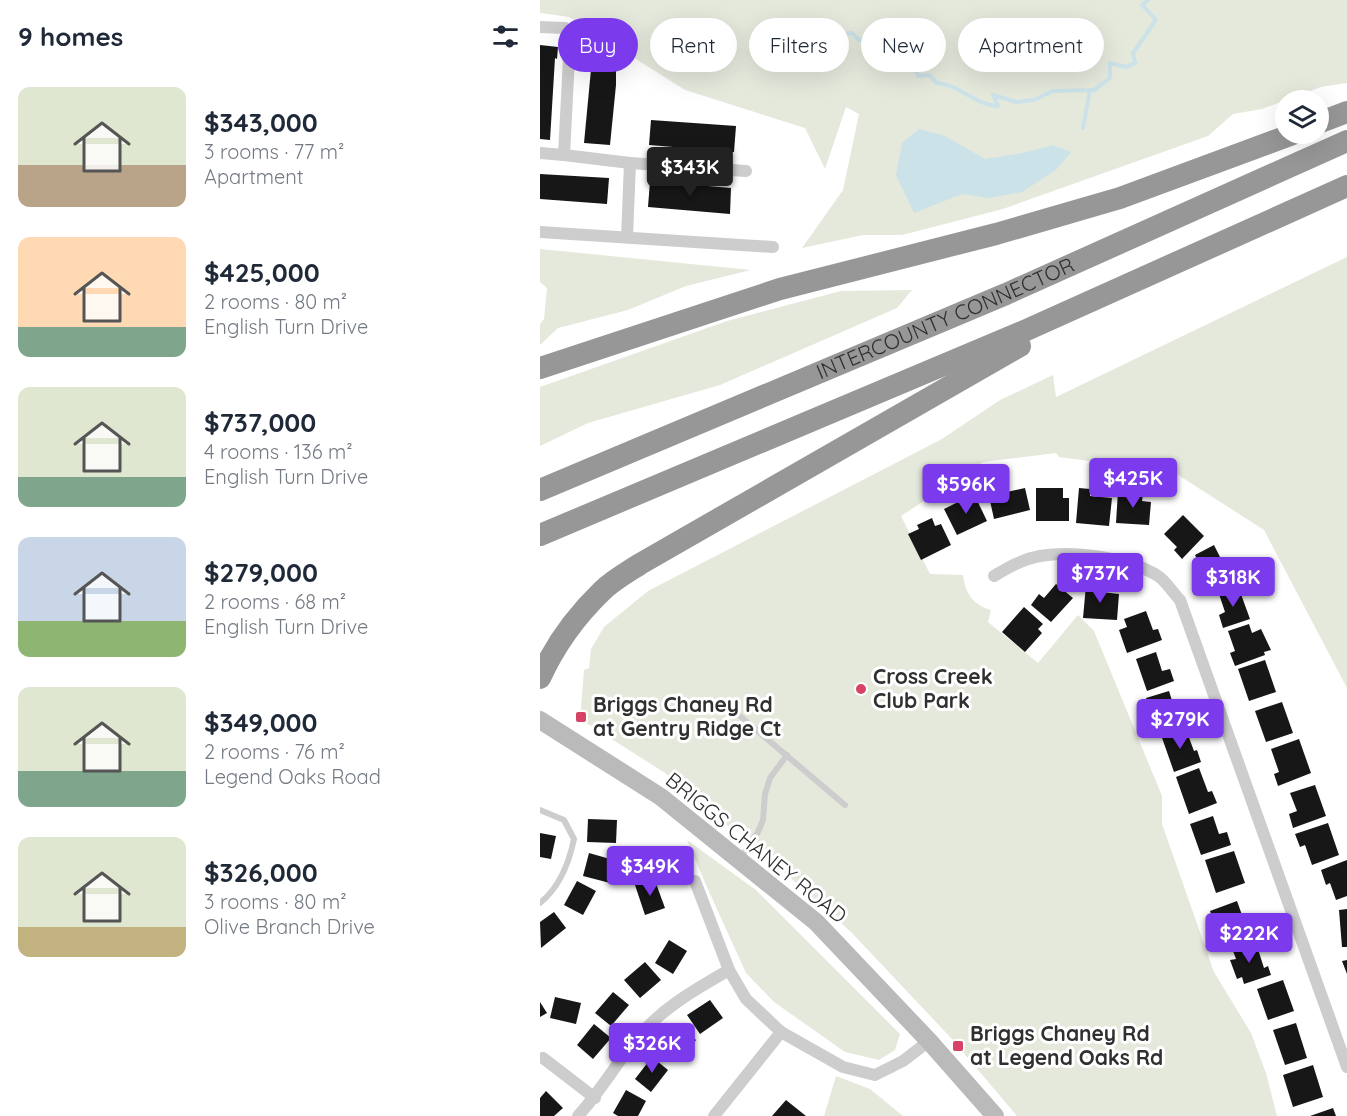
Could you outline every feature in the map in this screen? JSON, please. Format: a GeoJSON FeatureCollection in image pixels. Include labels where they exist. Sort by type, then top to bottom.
{"type":"FeatureCollection","features":[{"type":"Feature","properties":{"kind":"highway"},"geometry":{"type":"LineString","coordinates":[[1329,119],[1347,112]]}},
{"type":"Feature","properties":{"kind":"highway"},"geometry":{"type":"LineString","coordinates":[[540,368],[780,289],[996,234],[1120,198],[1275,141]]}},
{"type":"Feature","properties":{"kind":"highway","name":"INTERCOUNTY CONNECTOR"},"geometry":{"type":"LineString","coordinates":[[540,490],[1006,294],[1347,141]]}},
{"type":"Feature","properties":{"kind":"highway","name":"INTERCOUNTY CONNECTOR"},"geometry":{"type":"LineString","coordinates":[[540,535],[1022,332],[1347,186]]}},
{"type":"Feature","properties":{"kind":"highway"},"geometry":{"type":"LineString","coordinates":[[540,678],[553,651],[576,619],[603,590],[640,564],[1130,284]]}},
{"type":"Feature","properties":{"kind":"main road","name":"BRIGGS CHANEY ROAD"},"geometry":{"type":"LineString","coordinates":[[540,720],[661,797],[816,921],[929,1041],[995,1116]]}},
{"type":"Feature","properties":{"kind":"street"},"geometry":{"type":"LineString","coordinates":[[540,27],[565,28],[570,38],[564,155]]}},
{"type":"Feature","properties":{"kind":"street"},"geometry":{"type":"LineString","coordinates":[[540,153],[630,163],[746,171]]}},
{"type":"Feature","properties":{"kind":"street"},"geometry":{"type":"LineString","coordinates":[[627,237],[630,163]]}},
{"type":"Feature","properties":{"kind":"street"},"geometry":{"type":"LineString","coordinates":[[540,232],[773,247]]}},
{"type":"Feature","properties":{"kind":"street"},"geometry":{"type":"LineString","coordinates":[[994,576],[1020,561],[1043,555],[1085,555],[1126,561],[1160,576],[1179,600],[1347,1067]]}},
{"type":"Feature","properties":{"kind":"street"},"geometry":{"type":"LineString","coordinates":[[695,881],[729,970],[746,999],[781,1032],[843,1067],[875,1075],[903,1061],[929,1041]]}},
{"type":"Feature","properties":{"kind":"street"},"geometry":{"type":"LineString","coordinates":[[578,1116],[595,1098],[634,1042],[654,1020],[687,994],[729,970]]}},
{"type":"Feature","properties":{"kind":"street"},"geometry":{"type":"LineString","coordinates":[[714,1116],[781,1032]]}},
{"type":"Feature","properties":{"kind":"street"},"geometry":{"type":"LineString","coordinates":[[543,1058],[595,1098]]}},
{"type":"Feature","properties":{"kind":"lane"},"geometry":{"type":"LineString","coordinates":[[734,711],[845,804]]}},
{"type":"Feature","properties":{"kind":"lane"},"geometry":{"type":"LineString","coordinates":[[740,860],[763,820],[765,794],[770,778],[787,755]]}},
{"type":"Feature","properties":{"kind":"lane"},"geometry":{"type":"LineString","coordinates":[[540,810],[564,820],[574,839],[561,877],[549,896],[540,903]]}},
{"type":"Feature","properties":{"kind":"shaded area"},"geometry":{"type":"Polygon","coordinates":[[[540,0],[1347,0],[1347,83],[1313,90],[1275,90],[1275,104],[1233,114],[1208,136],[1003,209],[902,235],[863,235],[802,248],[843,190],[859,114],[846,107],[825,169],[805,128],[685,90],[656,72],[737,72],[737,18],[650,18],[650,68],[638,60],[638,18],[571,18],[540,13],[540,0]]]}},
{"type":"Feature","properties":{"kind":"shaded area"},"geometry":{"type":"Polygon","coordinates":[[[540,249],[751,270],[686,286],[628,310],[558,328],[540,345],[540,324],[544,319],[547,288],[540,282],[540,249]]]}},
{"type":"Feature","properties":{"kind":"shaded area"},"geometry":{"type":"Polygon","coordinates":[[[1347,257],[1347,688],[1264,530],[1175,473],[1059,457],[1056,453],[983,462],[901,516],[930,574],[963,575],[971,597],[979,605],[991,610],[988,622],[1038,663],[1078,615],[1094,631],[1162,796],[1162,824],[1214,972],[1251,1033],[1266,1073],[1277,1116],[1017,1116],[951,1038],[851,932],[774,863],[769,852],[736,826],[732,830],[665,773],[580,719],[584,670],[589,668],[591,649],[604,627],[648,591],[942,439],[1000,400],[1053,375],[1056,397],[1347,257]]]}},
{"type":"Feature","properties":{"kind":"shaded area"},"geometry":{"type":"Polygon","coordinates":[[[912,290],[897,308],[720,385],[588,423],[540,446],[540,387],[727,321],[841,291],[912,290]]]}},
{"type":"Feature","properties":{"kind":"shaded area"},"geometry":{"type":"Polygon","coordinates":[[[687,840],[756,890],[900,1034],[895,1050],[879,1060],[845,1052],[774,1002],[746,973],[687,840]]]}},
{"type":"Feature","properties":{"kind":"shaded area"},"geometry":{"type":"Polygon","coordinates":[[[836,1076],[870,1089],[903,1116],[824,1116],[836,1076]]]}},
{"type":"Feature","properties":{"kind":"water"},"geometry":{"type":"Polygon","coordinates":[[[919,129],[945,136],[985,159],[1053,145],[1071,152],[1056,170],[1022,192],[989,198],[962,194],[914,213],[896,175],[902,143],[919,129]]]}},
{"type":"Feature","properties":{"kind":"building"},"geometry":{"type":"Polygon","coordinates":[[[540,45],[558,47],[557,59],[555,58],[550,140],[540,139],[540,45]]]}},
{"type":"Feature","properties":{"kind":"building"},"geometry":{"type":"Polygon","coordinates":[[[591,72],[616,72],[610,145],[584,143],[591,72]]]}},
{"type":"Feature","properties":{"kind":"building"},"geometry":{"type":"Polygon","coordinates":[[[651,120],[736,126],[734,152],[649,145],[651,120]]]}},
{"type":"Feature","properties":{"kind":"building"},"geometry":{"type":"Polygon","coordinates":[[[540,174],[609,178],[607,204],[540,199],[540,174]]]}},
{"type":"Feature","properties":{"kind":"building"},"geometry":{"type":"Polygon","coordinates":[[[650,181],[731,188],[730,214],[648,207],[650,181]]]}},
{"type":"Feature","properties":{"kind":"building"},"geometry":{"type":"Polygon","coordinates":[[[1025,488],[1030,510],[994,519],[989,496],[1025,488]]]}},
{"type":"Feature","properties":{"kind":"building"},"geometry":{"type":"Polygon","coordinates":[[[1036,488],[1063,488],[1063,498],[1069,498],[1069,521],[1036,521],[1036,488]]]}},
{"type":"Feature","properties":{"kind":"building"},"geometry":{"type":"Polygon","coordinates":[[[1079,488],[1090,489],[1090,496],[1112,498],[1109,526],[1076,523],[1079,488]]]}},
{"type":"Feature","properties":{"kind":"building"},"geometry":{"type":"Polygon","coordinates":[[[1118,491],[1143,493],[1142,501],[1151,502],[1149,525],[1116,523],[1118,491]]]}},
{"type":"Feature","properties":{"kind":"building"},"geometry":{"type":"Polygon","coordinates":[[[974,494],[987,521],[957,535],[944,509],[974,494]]]}},
{"type":"Feature","properties":{"kind":"building"},"geometry":{"type":"Polygon","coordinates":[[[1183,515],[1204,536],[1182,559],[1174,550],[1177,547],[1164,534],[1183,515]]]}},
{"type":"Feature","properties":{"kind":"building"},"geometry":{"type":"Polygon","coordinates":[[[932,518],[935,526],[941,524],[951,545],[921,560],[908,534],[919,529],[917,525],[932,518]]]}},
{"type":"Feature","properties":{"kind":"building"},"geometry":{"type":"Polygon","coordinates":[[[1214,545],[1231,579],[1212,589],[1195,555],[1214,545]]]}},
{"type":"Feature","properties":{"kind":"building"},"geometry":{"type":"Polygon","coordinates":[[[1056,584],[1073,598],[1051,622],[1031,605],[1039,594],[1044,598],[1056,584]]]}},
{"type":"Feature","properties":{"kind":"building"},"geometry":{"type":"Polygon","coordinates":[[[1086,585],[1101,586],[1101,592],[1119,594],[1117,620],[1083,618],[1086,585]]]}},
{"type":"Feature","properties":{"kind":"building"},"geometry":{"type":"Polygon","coordinates":[[[1238,586],[1250,619],[1223,628],[1219,615],[1225,612],[1219,594],[1238,586]]]}},
{"type":"Feature","properties":{"kind":"building"},"geometry":{"type":"Polygon","coordinates":[[[1024,607],[1043,624],[1038,629],[1042,633],[1025,652],[1002,632],[1024,607]]]}},
{"type":"Feature","properties":{"kind":"building"},"geometry":{"type":"Polygon","coordinates":[[[1146,611],[1153,630],[1158,629],[1162,640],[1127,653],[1119,630],[1127,627],[1124,619],[1146,611]]]}},
{"type":"Feature","properties":{"kind":"building"},"geometry":{"type":"Polygon","coordinates":[[[1249,624],[1252,633],[1261,629],[1271,650],[1264,652],[1265,655],[1235,666],[1230,653],[1235,651],[1228,631],[1249,624]]]}},
{"type":"Feature","properties":{"kind":"building"},"geometry":{"type":"Polygon","coordinates":[[[1156,652],[1162,671],[1170,669],[1174,681],[1147,691],[1136,659],[1156,652]]]}},
{"type":"Feature","properties":{"kind":"building"},"geometry":{"type":"Polygon","coordinates":[[[1265,660],[1276,692],[1249,701],[1238,669],[1265,660]]]}},
{"type":"Feature","properties":{"kind":"building"},"geometry":{"type":"Polygon","coordinates":[[[1169,691],[1175,710],[1184,707],[1188,720],[1156,730],[1146,698],[1169,691]]]}},
{"type":"Feature","properties":{"kind":"building"},"geometry":{"type":"Polygon","coordinates":[[[1282,702],[1293,733],[1266,742],[1255,711],[1282,702]]]}},
{"type":"Feature","properties":{"kind":"building"},"geometry":{"type":"Polygon","coordinates":[[[1185,727],[1201,762],[1174,772],[1161,735],[1185,727]]]}},
{"type":"Feature","properties":{"kind":"building"},"geometry":{"type":"Polygon","coordinates":[[[1299,739],[1311,773],[1278,786],[1274,774],[1279,772],[1271,749],[1299,739]]]}},
{"type":"Feature","properties":{"kind":"building"},"geometry":{"type":"Polygon","coordinates":[[[1199,768],[1208,792],[1212,791],[1217,803],[1189,814],[1176,777],[1199,768]]]}},
{"type":"Feature","properties":{"kind":"building"},"geometry":{"type":"Polygon","coordinates":[[[1315,785],[1326,816],[1293,828],[1289,814],[1297,811],[1290,793],[1315,785]]]}},
{"type":"Feature","properties":{"kind":"building"},"geometry":{"type":"Polygon","coordinates":[[[1213,816],[1219,834],[1227,832],[1231,845],[1201,855],[1190,824],[1213,816]]]}},
{"type":"Feature","properties":{"kind":"building"},"geometry":{"type":"Polygon","coordinates":[[[588,819],[617,820],[616,843],[587,842],[588,819]]]}},
{"type":"Feature","properties":{"kind":"building"},"geometry":{"type":"Polygon","coordinates":[[[1328,823],[1339,855],[1312,865],[1305,845],[1300,847],[1295,834],[1328,823]]]}},
{"type":"Feature","properties":{"kind":"building"},"geometry":{"type":"Polygon","coordinates":[[[540,833],[556,836],[551,859],[540,857],[540,833]]]}},
{"type":"Feature","properties":{"kind":"building"},"geometry":{"type":"Polygon","coordinates":[[[1234,851],[1245,883],[1216,893],[1205,860],[1234,851]]]}},
{"type":"Feature","properties":{"kind":"building"},"geometry":{"type":"Polygon","coordinates":[[[589,853],[617,861],[610,883],[583,876],[589,853]]]}},
{"type":"Feature","properties":{"kind":"building"},"geometry":{"type":"Polygon","coordinates":[[[1347,860],[1347,896],[1336,900],[1330,883],[1326,885],[1321,870],[1347,860]]]}},
{"type":"Feature","properties":{"kind":"building"},"geometry":{"type":"Polygon","coordinates":[[[654,878],[665,908],[645,915],[635,885],[654,878]]]}},
{"type":"Feature","properties":{"kind":"building"},"geometry":{"type":"Polygon","coordinates":[[[577,881],[596,891],[583,915],[564,905],[577,881]]]}},
{"type":"Feature","properties":{"kind":"building"},"geometry":{"type":"Polygon","coordinates":[[[1237,901],[1242,915],[1238,916],[1244,933],[1221,942],[1210,911],[1237,901]]]}},
{"type":"Feature","properties":{"kind":"building"},"geometry":{"type":"Polygon","coordinates":[[[1347,909],[1347,947],[1342,947],[1339,910],[1347,909]]]}},
{"type":"Feature","properties":{"kind":"building"},"geometry":{"type":"Polygon","coordinates":[[[554,912],[566,928],[541,948],[540,922],[554,912]]]}},
{"type":"Feature","properties":{"kind":"building"},"geometry":{"type":"Polygon","coordinates":[[[669,940],[687,951],[673,974],[655,963],[669,940]]]}},
{"type":"Feature","properties":{"kind":"building"},"geometry":{"type":"Polygon","coordinates":[[[1256,943],[1264,968],[1268,966],[1271,975],[1244,984],[1242,977],[1237,979],[1230,960],[1236,959],[1233,951],[1256,943]]]}},
{"type":"Feature","properties":{"kind":"building"},"geometry":{"type":"Polygon","coordinates":[[[1347,960],[1347,974],[1342,961],[1347,960]]]}},
{"type":"Feature","properties":{"kind":"building"},"geometry":{"type":"Polygon","coordinates":[[[645,962],[661,980],[640,998],[624,980],[645,962]]]}},
{"type":"Feature","properties":{"kind":"building"},"geometry":{"type":"Polygon","coordinates":[[[1283,980],[1294,1011],[1268,1020],[1257,989],[1283,980]]]}},
{"type":"Feature","properties":{"kind":"building"},"geometry":{"type":"Polygon","coordinates":[[[613,992],[629,1005],[611,1026],[595,1013],[613,992]]]}},
{"type":"Feature","properties":{"kind":"building"},"geometry":{"type":"Polygon","coordinates":[[[555,997],[581,1003],[576,1024],[550,1018],[555,997]]]}},
{"type":"Feature","properties":{"kind":"building"},"geometry":{"type":"Polygon","coordinates":[[[710,1000],[723,1018],[700,1034],[687,1015],[710,1000]]]}},
{"type":"Feature","properties":{"kind":"building"},"geometry":{"type":"Polygon","coordinates":[[[540,1002],[547,1013],[540,1017],[540,1002]]]}},
{"type":"Feature","properties":{"kind":"building"},"geometry":{"type":"Polygon","coordinates":[[[1296,1023],[1307,1058],[1285,1065],[1273,1030],[1296,1023]]]}},
{"type":"Feature","properties":{"kind":"building"},"geometry":{"type":"Polygon","coordinates":[[[594,1024],[611,1038],[593,1059],[577,1045],[594,1024]]]}},
{"type":"Feature","properties":{"kind":"building"},"geometry":{"type":"Polygon","coordinates":[[[679,1026],[696,1040],[679,1061],[661,1047],[679,1026]]]}},
{"type":"Feature","properties":{"kind":"building"},"geometry":{"type":"Polygon","coordinates":[[[652,1057],[668,1070],[651,1092],[635,1079],[652,1057]]]}},
{"type":"Feature","properties":{"kind":"building"},"geometry":{"type":"Polygon","coordinates":[[[1313,1065],[1323,1097],[1293,1107],[1283,1075],[1313,1065]]]}},
{"type":"Feature","properties":{"kind":"building"},"geometry":{"type":"Polygon","coordinates":[[[626,1090],[646,1101],[638,1116],[618,1116],[613,1113],[626,1090]]]}},
{"type":"Feature","properties":{"kind":"building"},"geometry":{"type":"Polygon","coordinates":[[[546,1091],[563,1108],[554,1116],[540,1116],[540,1098],[546,1091]]]}},
{"type":"Feature","properties":{"kind":"building"},"geometry":{"type":"Polygon","coordinates":[[[786,1100],[806,1116],[772,1116],[786,1100]]]}},
{"type":"Feature","properties":{"kind":"building"},"geometry":{"type":"Polygon","coordinates":[[[1333,1108],[1336,1116],[1310,1116],[1333,1108]]]}},
{"type":"Feature","properties":{"kind":"waterway"},"geometry":{"type":"LineString","coordinates":[[849,33],[852,33],[859,40],[876,36],[909,36],[914,46],[912,63],[918,76],[929,75],[937,83],[953,87],[982,102],[998,106],[993,95],[1016,102],[1034,100],[1053,91],[1094,90],[1110,78],[1110,63],[1126,67],[1135,63],[1133,53],[1156,20],[1142,5],[1148,0]]}},
{"type":"Feature","properties":{"kind":"waterway"},"geometry":{"type":"LineString","coordinates":[[1083,128],[1090,90]]}},
{"type":"Feature","properties":{"kind":"place","name":"Cross Creek Club Park"},"geometry":{"type":"Point","coordinates":[861,689]}},
{"type":"Feature","properties":{"kind":"place","name":"Briggs Chaney Rd at Gentry Ridge Ct"},"geometry":{"type":"Point","coordinates":[581,717]}},
{"type":"Feature","properties":{"kind":"place","name":"Briggs Chaney Rd at Legend Oaks Rd"},"geometry":{"type":"Point","coordinates":[958,1046]}}]}
